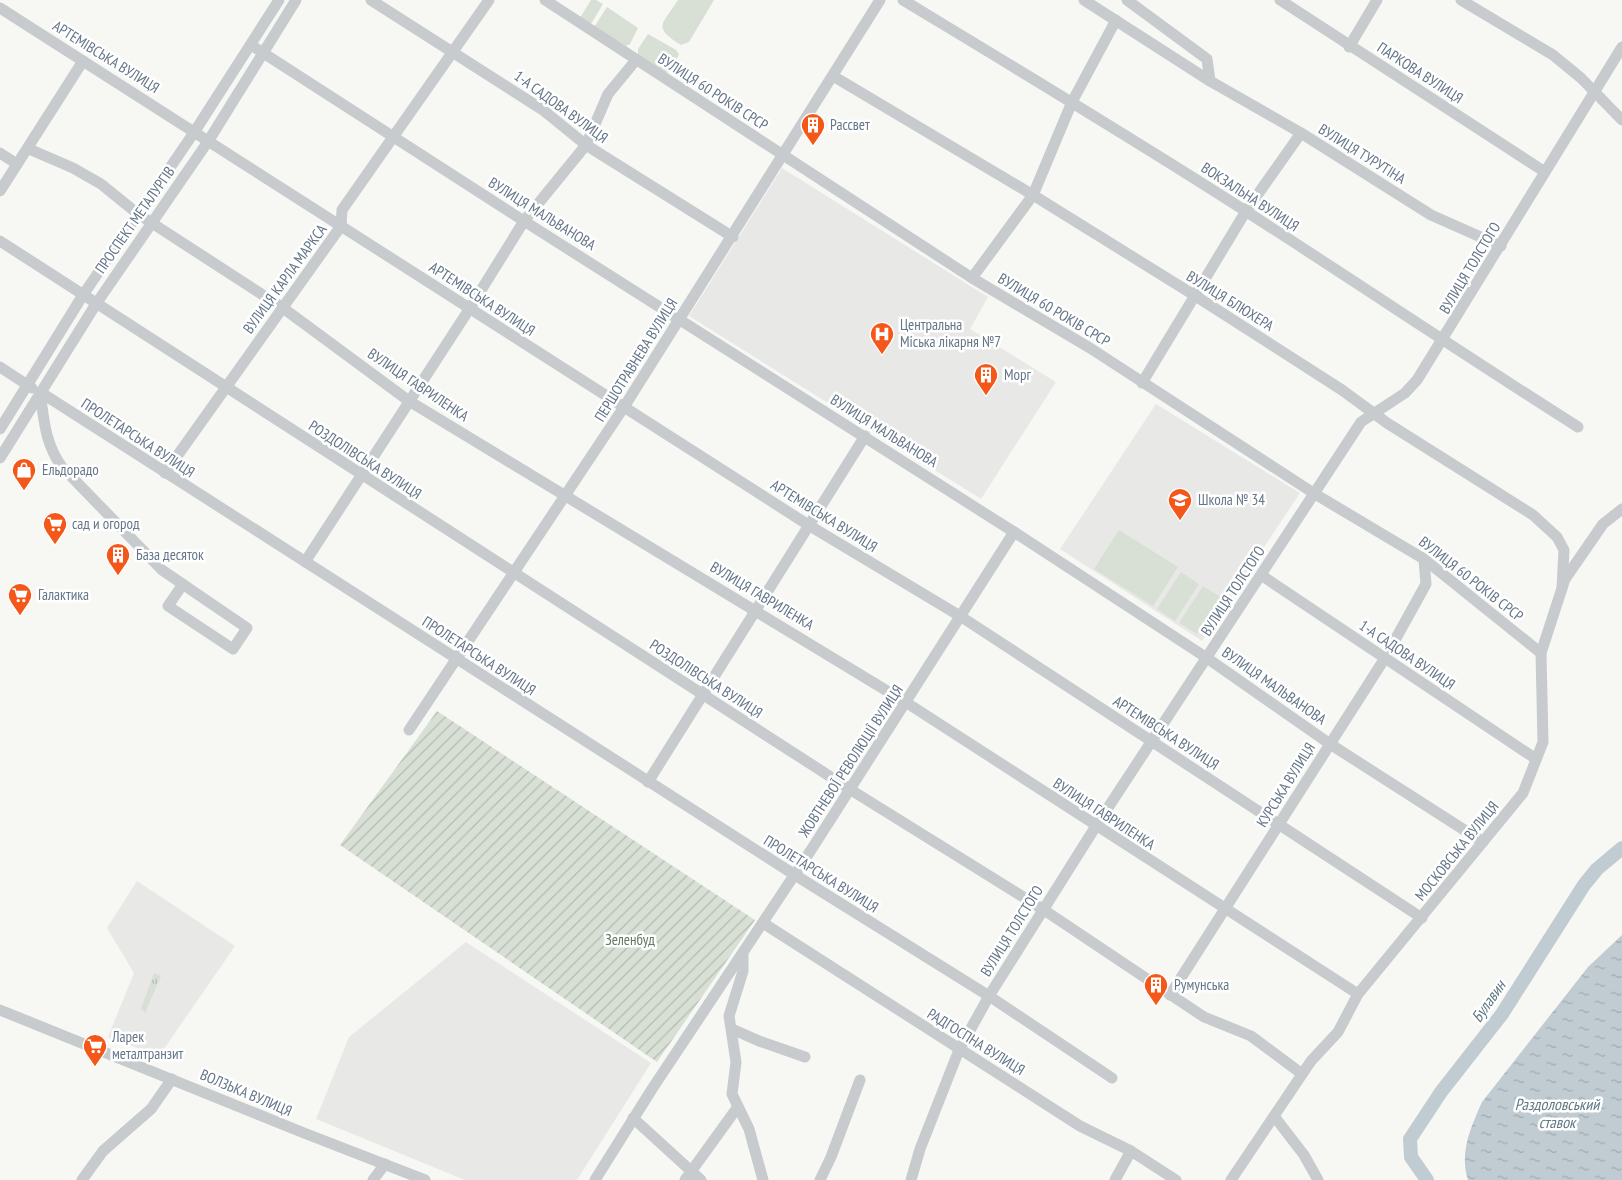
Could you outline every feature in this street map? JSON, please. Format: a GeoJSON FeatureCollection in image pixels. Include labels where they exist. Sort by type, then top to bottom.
{"type":"FeatureCollection","features":[{"type":"Feature","properties":{"kind":"street","name":"ПРОСПЕКТ МЕТАЛУРГІВ"},"geometry":{"type":"LineString","coordinates":[[0,429],[83,295],[195,131],[279,0]]}},
{"type":"Feature","properties":{"kind":"street","name":"ПРОСПЕКТ МЕТАЛУРГІВ"},"geometry":{"type":"LineString","coordinates":[[0,458],[96,304],[209,140],[296,0]]}},
{"type":"Feature","properties":{"kind":"street","name":"1-А САДОВА ВУЛИЦЯ"},"geometry":{"type":"LineString","coordinates":[[371,0],[543,110],[586,145],[733,237]]}},
{"type":"Feature","properties":{"kind":"street","name":"ВУЛИЦЯ КАРЛА МАРКСА"},"geometry":{"type":"LineString","coordinates":[[165,473],[341,226],[342,210],[489,0]]}},
{"type":"Feature","properties":{"kind":"street","name":"ВУЛИЦЯ 60 РОКІВ СРСР"},"geometry":{"type":"LineString","coordinates":[[545,0],[972,278],[1090,348],[1315,494],[1424,558],[1541,653]]}},
{"type":"Feature","properties":{"kind":"street","name":"ПЕРШОТРАВНЕВА ВУЛИЦЯ"},"geometry":{"type":"LineString","coordinates":[[409,730],[458,660],[624,407],[733,237],[880,0]]}},
{"type":"Feature","properties":{"kind":"street","name":"ВОКЗАЛЬНА ВУЛИЦЯ"},"geometry":{"type":"LineString","coordinates":[[903,0],[1072,102],[1246,211],[1442,342],[1578,427]]}},
{"type":"Feature","properties":{"kind":"street","name":"ВУЛИЦЯ ТУРУТІНА"},"geometry":{"type":"LineString","coordinates":[[1084,0],[1210,81],[1301,133],[1431,215],[1501,246]]}},
{"type":"Feature","properties":{"kind":"street"},"geometry":{"type":"LineString","coordinates":[[1127,0],[1207,59],[1210,81]]}},
{"type":"Feature","properties":{"kind":"street","name":"ПАРКОВА ВУЛИЦЯ"},"geometry":{"type":"LineString","coordinates":[[1280,0],[1329,31],[1349,47],[1545,172]]}},
{"type":"Feature","properties":{"kind":"street"},"geometry":{"type":"LineString","coordinates":[[1349,47],[1377,0]]}},
{"type":"Feature","properties":{"kind":"street"},"geometry":{"type":"LineString","coordinates":[[1462,0],[1553,55],[1581,78],[1593,93],[1622,120]]}},
{"type":"Feature","properties":{"kind":"street","name":"АРТЕМІВСЬКА ВУЛИЦЯ"},"geometry":{"type":"LineString","coordinates":[[0,8],[810,526],[960,616],[1278,826],[1422,918]]}},
{"type":"Feature","properties":{"kind":"street"},"geometry":{"type":"LineString","coordinates":[[972,278],[1033,196],[1072,102],[1116,20]]}},
{"type":"Feature","properties":{"kind":"street","name":"ВУЛИЦЯ МАЛЬВАНОВА"},"geometry":{"type":"LineString","coordinates":[[251,45],[1014,532],[1207,658],[1330,744],[1483,842]]}},
{"type":"Feature","properties":{"kind":"street","name":"ВУЛИЦЯ ТОЛСТОГО"},"geometry":{"type":"LineString","coordinates":[[911,1180],[920,1149],[959,1050],[989,996],[1096,826],[1361,422],[1405,393],[1417,380],[1622,47]]}},
{"type":"Feature","properties":{"kind":"street"},"geometry":{"type":"LineString","coordinates":[[0,190],[29,149],[83,60]]}},
{"type":"Feature","properties":{"kind":"street"},"geometry":{"type":"LineString","coordinates":[[305,562],[470,308],[524,221],[586,145],[608,94],[636,60]]}},
{"type":"Feature","properties":{"kind":"street","name":"ВУЛИЦЯ БЛЮХЕРА"},"geometry":{"type":"LineString","coordinates":[[833,76],[1194,295],[1342,390],[1372,414],[1533,515],[1556,537],[1564,550],[1562,588]]}},
{"type":"Feature","properties":{"kind":"street"},"geometry":{"type":"LineString","coordinates":[[1142,383],[1246,211],[1301,133]]}},
{"type":"Feature","properties":{"kind":"street"},"geometry":{"type":"LineString","coordinates":[[29,149],[73,168],[101,184],[138,214]]}},
{"type":"Feature","properties":{"kind":"street"},"geometry":{"type":"LineString","coordinates":[[0,153],[17,164]]}},
{"type":"Feature","properties":{"kind":"street","name":"ВУЛИЦЯ ГАВРИЛЕНКА"},"geometry":{"type":"LineString","coordinates":[[138,214],[283,308],[409,401],[907,703],[1358,994]]}},
{"type":"Feature","properties":{"kind":"street"},"geometry":{"type":"LineString","coordinates":[[0,241],[83,295]]}},
{"type":"Feature","properties":{"kind":"street","name":"РОЗДОЛІВСЬКА ВУЛИЦЯ"},"geometry":{"type":"LineString","coordinates":[[83,295],[851,790],[1044,910],[1204,1017],[1251,1036],[1302,1074]]}},
{"type":"Feature","properties":{"kind":"street"},"geometry":{"type":"LineString","coordinates":[[0,367],[28,385]]}},
{"type":"Feature","properties":{"kind":"street","name":"ПРОЛЕТАРСЬКА ВУЛИЦЯ"},"geometry":{"type":"LineString","coordinates":[[28,385],[648,782],[989,996],[1112,1078]]}},
{"type":"Feature","properties":{"kind":"street"},"geometry":{"type":"LineString","coordinates":[[40,392],[46,439],[51,453],[62,467],[162,570],[183,584],[247,628],[232,649],[168,606],[183,584]]}},
{"type":"Feature","properties":{"kind":"street"},"geometry":{"type":"LineString","coordinates":[[648,782],[865,436]]}},
{"type":"Feature","properties":{"kind":"street","name":"МОСКОВСЬКА ВУЛИЦЯ"},"geometry":{"type":"LineString","coordinates":[[1231,1180],[1311,1061],[1338,1032],[1358,994],[1422,918],[1522,793],[1543,742],[1541,653],[1565,579],[1603,524],[1622,509]]}},
{"type":"Feature","properties":{"kind":"street","name":"ЖОВТНЕВОЇ РЕВОЛЮЦІЇ ВУЛИЦЯ"},"geometry":{"type":"LineString","coordinates":[[595,1180],[633,1118],[851,790],[1014,532]]}},
{"type":"Feature","properties":{"kind":"street","name":"КУРСЬКА ВУЛИЦЯ"},"geometry":{"type":"LineString","coordinates":[[1170,995],[1385,658],[1426,584],[1424,558]]}},
{"type":"Feature","properties":{"kind":"street","name":"1-А САДОВА ВУЛИЦЯ"},"geometry":{"type":"LineString","coordinates":[[1261,575],[1536,760]]}},
{"type":"Feature","properties":{"kind":"street","name":"РАДГОСПНА ВУЛИЦЯ"},"geometry":{"type":"LineString","coordinates":[[763,922],[959,1050],[1080,1126],[1131,1151],[1176,1180]]}},
{"type":"Feature","properties":{"kind":"street"},"geometry":{"type":"LineString","coordinates":[[742,954],[743,971],[729,1016],[736,1062],[732,1094],[737,1108],[749,1129],[763,1180]]}},
{"type":"Feature","properties":{"kind":"street","name":"ВОЛЗЬКА ВУЛИЦЯ"},"geometry":{"type":"LineString","coordinates":[[0,1010],[425,1180]]}},
{"type":"Feature","properties":{"kind":"street"},"geometry":{"type":"LineString","coordinates":[[732,1029],[759,1041],[805,1057]]}},
{"type":"Feature","properties":{"kind":"street"},"geometry":{"type":"LineString","coordinates":[[82,1180],[104,1151],[151,1109],[172,1079]]}},
{"type":"Feature","properties":{"kind":"street"},"geometry":{"type":"LineString","coordinates":[[820,1180],[831,1157],[860,1080]]}},
{"type":"Feature","properties":{"kind":"street"},"geometry":{"type":"LineString","coordinates":[[685,1180],[737,1108]]}},
{"type":"Feature","properties":{"kind":"street"},"geometry":{"type":"LineString","coordinates":[[1274,1116],[1304,1155],[1318,1180]]}},
{"type":"Feature","properties":{"kind":"street"},"geometry":{"type":"LineString","coordinates":[[633,1118],[701,1180]]}},
{"type":"Feature","properties":{"kind":"street"},"geometry":{"type":"LineString","coordinates":[[1115,1180],[1131,1151]]}},
{"type":"Feature","properties":{"kind":"street"},"geometry":{"type":"LineString","coordinates":[[373,1180],[385,1164]]}},
{"type":"Feature","properties":{"kind":"shaded area","name":"Центральна Міська лікарня №7"},"geometry":{"type":"Polygon","coordinates":[[[782,168],[988,297],[970,329],[1056,382],[981,499],[689,316],[782,168]]]}},
{"type":"Feature","properties":{"kind":"shaded area","name":"Школа № 34"},"geometry":{"type":"Polygon","coordinates":[[[1156,404],[1300,493],[1202,641],[1060,549],[1156,404]]]}},
{"type":"Feature","properties":{"kind":"shaded area"},"geometry":{"type":"Polygon","coordinates":[[[137,881],[235,946],[159,1056],[108,1037],[134,973],[107,928],[137,881]]]}},
{"type":"Feature","properties":{"kind":"shaded area"},"geometry":{"type":"Polygon","coordinates":[[[466,942],[651,1063],[577,1180],[465,1180],[316,1119],[349,1037],[466,942]]]}},
{"type":"Feature","properties":{"kind":"green space"},"geometry":{"type":"Polygon","coordinates":[[[591,0],[596,0],[603,4],[591,24],[580,18],[591,0]]]}},
{"type":"Feature","properties":{"kind":"green space"},"geometry":{"type":"Polygon","coordinates":[[[678,0],[714,0],[689,42],[681,45],[666,34],[663,29],[664,20],[678,0]]]}},
{"type":"Feature","properties":{"kind":"green space"},"geometry":{"type":"Polygon","coordinates":[[[607,7],[638,28],[630,44],[626,46],[594,27],[607,7]]]}},
{"type":"Feature","properties":{"kind":"green space"},"geometry":{"type":"Polygon","coordinates":[[[648,34],[676,50],[679,54],[671,71],[666,73],[638,56],[638,49],[648,34]]]}},
{"type":"Feature","properties":{"kind":"green space"},"geometry":{"type":"Polygon","coordinates":[[[1119,530],[1178,567],[1153,606],[1094,569],[1119,530]]]}},
{"type":"Feature","properties":{"kind":"green space"},"geometry":{"type":"Polygon","coordinates":[[[1181,572],[1199,584],[1175,621],[1157,609],[1181,572]]]}},
{"type":"Feature","properties":{"kind":"green space"},"geometry":{"type":"Polygon","coordinates":[[[1203,586],[1221,597],[1197,634],[1179,623],[1203,586]]]}},
{"type":"Feature","properties":{"kind":"green space","name":"Зеленбуд"},"geometry":{"type":"Polygon","coordinates":[[[437,711],[755,920],[657,1062],[340,845],[437,711]]]}},
{"type":"Feature","properties":{"kind":"green space"},"geometry":{"type":"Polygon","coordinates":[[[154,973],[161,976],[145,1013],[141,1008],[154,973]]]}},
{"type":"Feature","properties":{"kind":"water","name":"Раздоловський ставок"},"geometry":{"type":"Polygon","coordinates":[[[1622,935],[1622,1180],[1468,1180],[1465,1160],[1466,1150],[1470,1130],[1482,1102],[1588,967],[1622,935]]]}},
{"type":"Feature","properties":{"kind":"waterway","name":"Булавин"},"geometry":{"type":"LineString","coordinates":[[1427,1180],[1411,1157],[1410,1139],[1441,1092],[1502,1014],[1584,885],[1597,869],[1622,848]]}},
{"type":"Feature","properties":{"kind":"place","name":"Рассвет"},"geometry":{"type":"Point","coordinates":[813,146]}},
{"type":"Feature","properties":{"kind":"place","name":"Центральна Міська лікарня №7"},"geometry":{"type":"Point","coordinates":[882,355]}},
{"type":"Feature","properties":{"kind":"place","name":"Морг"},"geometry":{"type":"Point","coordinates":[986,396]}},
{"type":"Feature","properties":{"kind":"place","name":"Ельдорадо"},"geometry":{"type":"Point","coordinates":[24,491]}},
{"type":"Feature","properties":{"kind":"place","name":"Школа № 34"},"geometry":{"type":"Point","coordinates":[1180,521]}},
{"type":"Feature","properties":{"kind":"place","name":"сад и огород"},"geometry":{"type":"Point","coordinates":[55,545]}},
{"type":"Feature","properties":{"kind":"place","name":"База десяток"},"geometry":{"type":"Point","coordinates":[118,576]}},
{"type":"Feature","properties":{"kind":"place","name":"Галактика"},"geometry":{"type":"Point","coordinates":[20,616]}},
{"type":"Feature","properties":{"kind":"place","name":"Румунська"},"geometry":{"type":"Point","coordinates":[1156,1006]}},
{"type":"Feature","properties":{"kind":"place","name":"Ларек металтранзит"},"geometry":{"type":"Point","coordinates":[95,1067]}}]}
